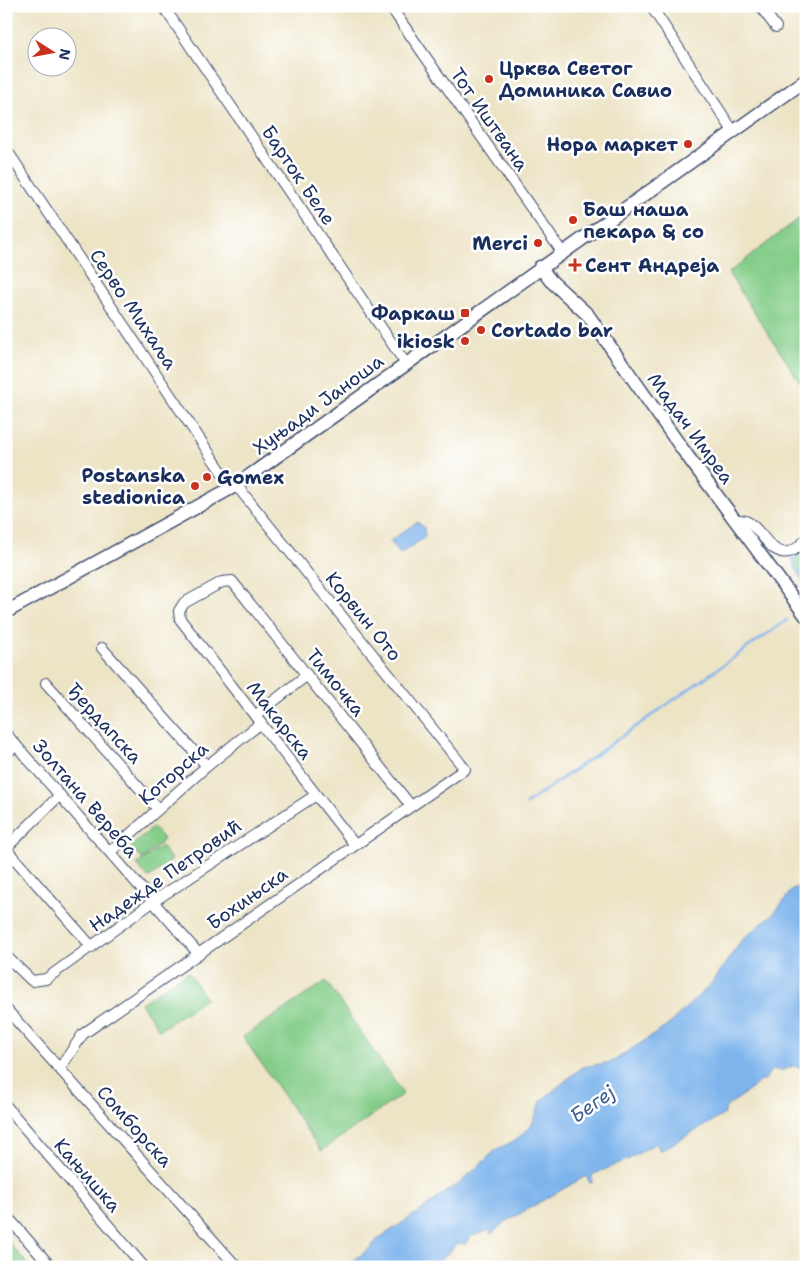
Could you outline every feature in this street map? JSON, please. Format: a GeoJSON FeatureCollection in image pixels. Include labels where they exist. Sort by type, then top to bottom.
{"type":"FeatureCollection","features":[{"type":"Feature","properties":{"kind":"street","name":"Барток Беле"},"geometry":{"type":"LineString","coordinates":[[163,6],[406,364]]}},
{"type":"Feature","properties":{"kind":"street","name":"Тот Иштвана"},"geometry":{"type":"LineString","coordinates":[[390,6],[562,252]]}},
{"type":"Feature","properties":{"kind":"street"},"geometry":{"type":"LineString","coordinates":[[651,6],[733,132]]}},
{"type":"Feature","properties":{"kind":"street"},"geometry":{"type":"LineString","coordinates":[[760,6],[776,27]]}},
{"type":"Feature","properties":{"kind":"street","name":"Хуњади Јаноша"},"geometry":{"type":"LineString","coordinates":[[6,612],[235,486],[540,267],[806,80]]}},
{"type":"Feature","properties":{"kind":"street","name":"Серво Михаља"},"geometry":{"type":"LineString","coordinates":[[6,149],[225,477],[235,486]]}},
{"type":"Feature","properties":{"kind":"street","name":"Мадач Имреа"},"geometry":{"type":"LineString","coordinates":[[540,267],[550,280],[588,315],[683,450],[806,616]]}},
{"type":"Feature","properties":{"kind":"street","name":"Корвин Ото"},"geometry":{"type":"LineString","coordinates":[[235,486],[247,498],[465,769]]}},
{"type":"Feature","properties":{"kind":"street"},"geometry":{"type":"LineString","coordinates":[[737,522],[745,520],[751,524],[770,546],[778,550],[794,551],[806,540]]}},
{"type":"Feature","properties":{"kind":"street","name":"Тимочка"},"geometry":{"type":"LineString","coordinates":[[179,616],[180,609],[184,603],[222,582],[232,581],[412,806]]}},
{"type":"Feature","properties":{"kind":"street","name":"Макарска"},"geometry":{"type":"LineString","coordinates":[[179,616],[355,845]]}},
{"type":"Feature","properties":{"kind":"street"},"geometry":{"type":"LineString","coordinates":[[102,648],[207,766]]}},
{"type":"Feature","properties":{"kind":"street","name":"Которска"},"geometry":{"type":"LineString","coordinates":[[110,852],[307,675]]}},
{"type":"Feature","properties":{"kind":"street","name":"Ђердапска"},"geometry":{"type":"LineString","coordinates":[[46,683],[158,809]]}},
{"type":"Feature","properties":{"kind":"street","name":"Золтана Вереба"},"geometry":{"type":"LineString","coordinates":[[6,734],[154,901],[198,954]]}},
{"type":"Feature","properties":{"kind":"street"},"geometry":{"type":"LineString","coordinates":[[6,754],[16,745]]}},
{"type":"Feature","properties":{"kind":"street","name":"Бохињска"},"geometry":{"type":"LineString","coordinates":[[60,1068],[83,1034],[465,769]]}},
{"type":"Feature","properties":{"kind":"street"},"geometry":{"type":"LineString","coordinates":[[60,795],[6,849],[92,947]]}},
{"type":"Feature","properties":{"kind":"street","name":"Надежде Петровић"},"geometry":{"type":"LineString","coordinates":[[6,956],[32,982],[46,979],[154,901],[316,795]]}},
{"type":"Feature","properties":{"kind":"street","name":"Сомборска"},"geometry":{"type":"LineString","coordinates":[[6,1009],[237,1267]]}},
{"type":"Feature","properties":{"kind":"street","name":"Кањишка"},"geometry":{"type":"LineString","coordinates":[[6,1106],[144,1267]]}},
{"type":"Feature","properties":{"kind":"street"},"geometry":{"type":"LineString","coordinates":[[6,1215],[51,1267]]}},
{"type":"Feature","properties":{"kind":"green space"},"geometry":{"type":"Polygon","coordinates":[[[806,213],[806,391],[728,273],[806,213]]]}},
{"type":"Feature","properties":{"kind":"green space"},"geometry":{"type":"Polygon","coordinates":[[[806,549],[806,589],[792,559],[806,549]]]}},
{"type":"Feature","properties":{"kind":"green space"},"geometry":{"type":"Polygon","coordinates":[[[153,827],[164,840],[142,859],[131,847],[153,827]]]}},
{"type":"Feature","properties":{"kind":"green space"},"geometry":{"type":"Polygon","coordinates":[[[161,846],[172,860],[148,878],[137,864],[161,846]]]}},
{"type":"Feature","properties":{"kind":"green space"},"geometry":{"type":"Polygon","coordinates":[[[188,972],[206,999],[159,1030],[141,1003],[188,972]]]}},
{"type":"Feature","properties":{"kind":"green space"},"geometry":{"type":"Polygon","coordinates":[[[326,981],[403,1094],[321,1151],[243,1037],[326,981]]]}},
{"type":"Feature","properties":{"kind":"green space"},"geometry":{"type":"Polygon","coordinates":[[[6,1239],[30,1267],[6,1267],[6,1239]]]}},
{"type":"Feature","properties":{"kind":"water"},"geometry":{"type":"Polygon","coordinates":[[[417,522],[424,527],[425,537],[400,554],[390,541],[417,522]]]}},
{"type":"Feature","properties":{"kind":"water","name":"Бегеј"},"geometry":{"type":"Polygon","coordinates":[[[806,879],[806,1069],[794,1066],[783,1070],[771,1070],[765,1080],[759,1081],[725,1108],[725,1114],[660,1151],[656,1143],[629,1159],[592,1175],[592,1183],[590,1183],[586,1176],[505,1222],[491,1234],[490,1230],[469,1237],[465,1244],[458,1243],[433,1267],[345,1267],[369,1249],[378,1239],[459,1184],[497,1149],[516,1140],[532,1125],[541,1101],[582,1067],[612,1062],[667,1026],[710,985],[742,940],[775,912],[792,890],[801,885],[806,879]]]}},
{"type":"Feature","properties":{"kind":"waterway"},"geometry":{"type":"LineString","coordinates":[[806,547],[795,557],[794,565],[806,582]]}},
{"type":"Feature","properties":{"kind":"waterway"},"geometry":{"type":"LineString","coordinates":[[526,804],[787,620]]}},
{"type":"Feature","properties":{"kind":"place","name":"Црква Светог Доминика Савио"},"geometry":{"type":"Point","coordinates":[489,79]}},
{"type":"Feature","properties":{"kind":"place","name":"Нора маркет"},"geometry":{"type":"Point","coordinates":[688,144]}},
{"type":"Feature","properties":{"kind":"place","name":"Баш наша пекара & co"},"geometry":{"type":"Point","coordinates":[573,220]}},
{"type":"Feature","properties":{"kind":"place","name":"Merci"},"geometry":{"type":"Point","coordinates":[538,243]}},
{"type":"Feature","properties":{"kind":"place","name":"Сент Андреја"},"geometry":{"type":"Point","coordinates":[575,265]}},
{"type":"Feature","properties":{"kind":"place","name":"Фаркаш"},"geometry":{"type":"Point","coordinates":[465,313]}},
{"type":"Feature","properties":{"kind":"place","name":"Cortado bar"},"geometry":{"type":"Point","coordinates":[481,330]}},
{"type":"Feature","properties":{"kind":"place","name":"ikiosk"},"geometry":{"type":"Point","coordinates":[465,341]}},
{"type":"Feature","properties":{"kind":"place","name":"Gomex"},"geometry":{"type":"Point","coordinates":[207,477]}},
{"type":"Feature","properties":{"kind":"place","name":"Postanska stedionica"},"geometry":{"type":"Point","coordinates":[195,486]}}]}
